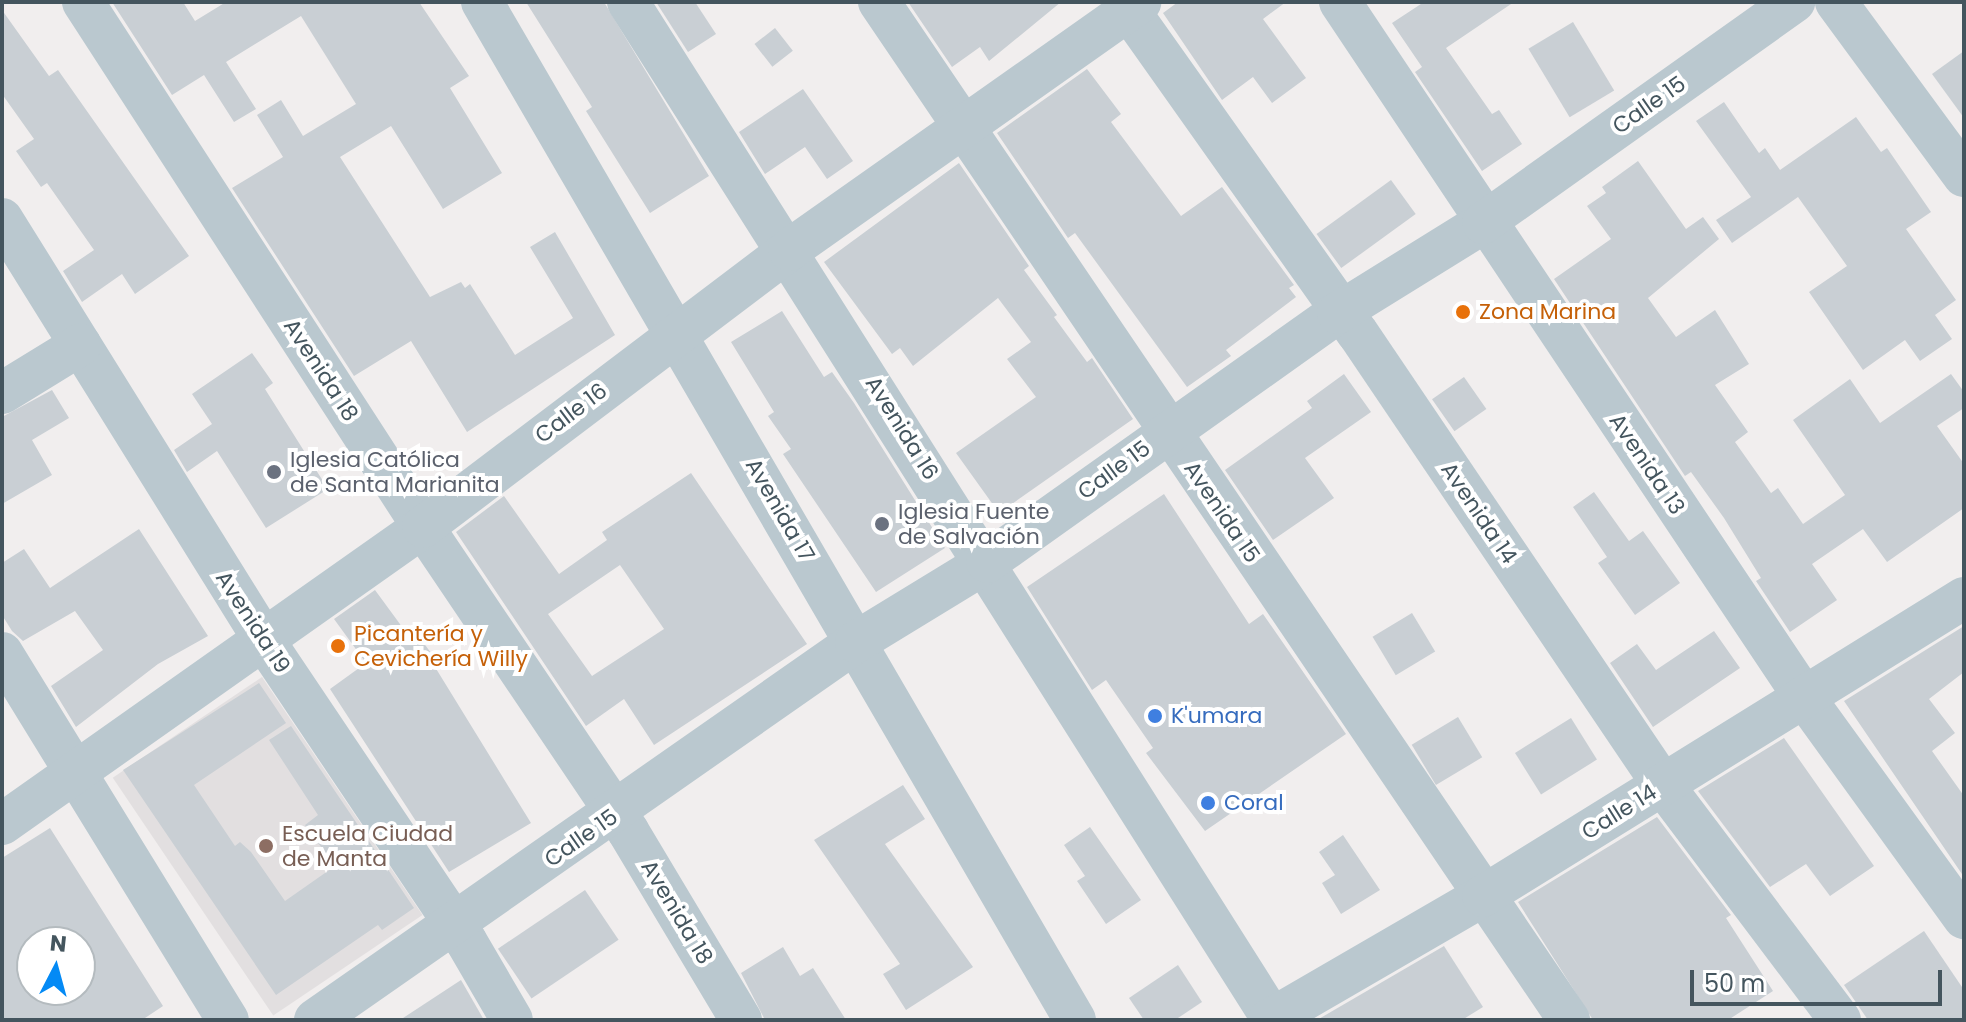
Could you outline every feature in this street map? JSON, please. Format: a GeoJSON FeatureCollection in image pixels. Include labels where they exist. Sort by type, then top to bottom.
{"type":"FeatureCollection","features":[{"type":"Feature","properties":{"kind":"street","name":"Avenida 18"},"geometry":{"type":"LineString","coordinates":[[83,2],[423,527],[616,813],[741,1020]]}},
{"type":"Feature","properties":{"kind":"street","name":"Avenida 17"},"geometry":{"type":"LineString","coordinates":[[482,2],[678,332],[1075,1020]]}},
{"type":"Feature","properties":{"kind":"street","name":"Avenida 16"},"geometry":{"type":"LineString","coordinates":[[628,2],[987,562],[1272,1019]]}},
{"type":"Feature","properties":{"kind":"street","name":"Avenida 15"},"geometry":{"type":"LineString","coordinates":[[879,2],[1166,432],[1569,1020]]}},
{"type":"Feature","properties":{"kind":"street","name":"Avenida 13"},"geometry":{"type":"LineString","coordinates":[[1340,2],[1483,223],[1804,697],[1964,918]]}},
{"type":"Feature","properties":{"kind":"street","name":"Calle 15"},"geometry":{"type":"LineString","coordinates":[[315,1020],[616,813],[856,642],[987,562],[1166,432],[1338,313],[1483,223],[1794,2]]}},
{"type":"Feature","properties":{"kind":"street"},"geometry":{"type":"LineString","coordinates":[[1836,2],[1964,176]]}},
{"type":"Feature","properties":{"kind":"street","name":"Calle 16"},"geometry":{"type":"LineString","coordinates":[[2,824],[423,527],[789,250],[1130,5]]}},
{"type":"Feature","properties":{"kind":"street","name":"Avenida 14"},"geometry":{"type":"LineString","coordinates":[[1130,5],[1338,313],[1357,332],[1663,785],[1840,1020]]}},
{"type":"Feature","properties":{"kind":"street","name":"Avenida 19"},"geometry":{"type":"LineString","coordinates":[[2,219],[263,639],[455,925],[512,1020]]}},
{"type":"Feature","properties":{"kind":"street"},"geometry":{"type":"LineString","coordinates":[[2,393],[80,345]]}},
{"type":"Feature","properties":{"kind":"street","name":"Calle 14"},"geometry":{"type":"LineString","coordinates":[[1272,1019],[1483,896],[1964,598]]}},
{"type":"Feature","properties":{"kind":"street"},"geometry":{"type":"LineString","coordinates":[[2,653],[228,1020]]}},
{"type":"Feature","properties":{"kind":"shaded area","name":"Escuela Ciudad de Manta"},"geometry":{"type":"Polygon","coordinates":[[[262,677],[422,915],[273,1016],[113,778],[262,677]]]}},
{"type":"Feature","properties":{"kind":"building"},"geometry":{"type":"Polygon","coordinates":[[[112,2],[183,2],[195,21],[226,2],[419,2],[469,76],[450,88],[502,173],[443,209],[391,126],[340,157],[430,297],[461,282],[465,288],[470,284],[515,355],[573,318],[530,247],[555,232],[615,335],[467,432],[411,341],[354,376],[232,188],[283,157],[257,115],[281,100],[303,136],[356,104],[301,16],[226,62],[256,109],[234,122],[204,75],[172,95],[112,2]]]}},
{"type":"Feature","properties":{"kind":"building"},"geometry":{"type":"Polygon","coordinates":[[[526,2],[604,2],[709,176],[650,213],[586,111],[592,107],[526,2]]]}},
{"type":"Feature","properties":{"kind":"building"},"geometry":{"type":"Polygon","coordinates":[[[656,2],[695,2],[716,34],[688,52],[656,2]]]}},
{"type":"Feature","properties":{"kind":"building"},"geometry":{"type":"Polygon","coordinates":[[[908,2],[1061,2],[989,61],[980,47],[952,67],[908,2]]]}},
{"type":"Feature","properties":{"kind":"building"},"geometry":{"type":"Polygon","coordinates":[[[1178,2],[1286,2],[1263,19],[1306,78],[1272,103],[1253,77],[1222,100],[1163,13],[1178,2]]]}},
{"type":"Feature","properties":{"kind":"building"},"geometry":{"type":"Polygon","coordinates":[[[1424,2],[1514,2],[1446,48],[1492,114],[1499,110],[1522,144],[1482,171],[1415,72],[1422,67],[1392,23],[1424,2]]]}},
{"type":"Feature","properties":{"kind":"building"},"geometry":{"type":"Polygon","coordinates":[[[2,10],[49,76],[58,70],[189,256],[135,294],[122,274],[82,302],[63,271],[94,250],[47,183],[41,187],[16,151],[34,139],[2,94],[2,10]]]}},
{"type":"Feature","properties":{"kind":"building"},"geometry":{"type":"Polygon","coordinates":[[[1573,22],[1614,91],[1570,117],[1528,49],[1573,22]]]}},
{"type":"Feature","properties":{"kind":"building"},"geometry":{"type":"Polygon","coordinates":[[[775,28],[793,51],[772,67],[755,44],[775,28]]]}},
{"type":"Feature","properties":{"kind":"building"},"geometry":{"type":"Polygon","coordinates":[[[1964,51],[1964,118],[1932,74],[1964,51]]]}},
{"type":"Feature","properties":{"kind":"building"},"geometry":{"type":"Polygon","coordinates":[[[1087,69],[1121,114],[1111,122],[1181,216],[1222,187],[1294,285],[1289,288],[1296,297],[1226,350],[1231,356],[1187,387],[1075,233],[1068,238],[997,133],[1087,69]]]}},
{"type":"Feature","properties":{"kind":"building"},"geometry":{"type":"Polygon","coordinates":[[[803,89],[853,161],[827,179],[805,147],[765,174],[739,132],[803,89]]]}},
{"type":"Feature","properties":{"kind":"building"},"geometry":{"type":"Polygon","coordinates":[[[1724,102],[1759,153],[1765,148],[1780,170],[1856,117],[1881,152],[1887,148],[1931,212],[1906,229],[1956,300],[1935,315],[1952,339],[1920,361],[1905,340],[1863,370],[1809,292],[1847,266],[1798,197],[1732,243],[1716,220],[1751,197],[1696,121],[1724,102]]]}},
{"type":"Feature","properties":{"kind":"building"},"geometry":{"type":"Polygon","coordinates":[[[1638,161],[1686,229],[1703,217],[1719,239],[1648,298],[1676,337],[1715,310],[1749,364],[1715,385],[1748,432],[1735,442],[1771,493],[1778,488],[1803,524],[1845,495],[1793,420],[1850,379],[1880,423],[1951,374],[1964,392],[1964,408],[1937,426],[1964,464],[1964,508],[1887,562],[1863,529],[1812,564],[1837,600],[1790,632],[1756,581],[1761,578],[1724,518],[1691,472],[1685,476],[1554,279],[1611,239],[1587,206],[1606,193],[1602,187],[1638,161]]]}},
{"type":"Feature","properties":{"kind":"building"},"geometry":{"type":"Polygon","coordinates":[[[959,163],[1029,266],[1024,270],[1057,315],[1054,317],[1087,362],[1092,358],[1133,419],[999,513],[956,453],[1036,397],[1007,359],[1031,342],[998,298],[913,366],[900,348],[892,354],[824,262],[959,163]]]}},
{"type":"Feature","properties":{"kind":"building"},"geometry":{"type":"Polygon","coordinates":[[[1391,180],[1416,214],[1341,268],[1317,234],[1391,180]]]}},
{"type":"Feature","properties":{"kind":"building"},"geometry":{"type":"Polygon","coordinates":[[[782,311],[824,377],[832,372],[854,403],[945,548],[876,592],[783,454],[791,449],[768,416],[774,412],[731,342],[782,311]]]}},
{"type":"Feature","properties":{"kind":"building"},"geometry":{"type":"Polygon","coordinates":[[[252,353],[273,383],[265,389],[328,489],[266,528],[217,451],[187,472],[174,450],[212,424],[192,394],[252,353]]]}},
{"type":"Feature","properties":{"kind":"building"},"geometry":{"type":"Polygon","coordinates":[[[1344,374],[1371,412],[1305,458],[1334,498],[1273,540],[1225,470],[1312,408],[1307,401],[1344,374]]]}},
{"type":"Feature","properties":{"kind":"building"},"geometry":{"type":"Polygon","coordinates":[[[1464,377],[1486,409],[1454,431],[1432,399],[1464,377]]]}},
{"type":"Feature","properties":{"kind":"building"},"geometry":{"type":"Polygon","coordinates":[[[52,390],[69,418],[32,440],[52,475],[2,504],[2,417],[52,390]]]}},
{"type":"Feature","properties":{"kind":"building"},"geometry":{"type":"Polygon","coordinates":[[[691,473],[807,644],[654,745],[624,699],[586,726],[456,532],[504,496],[559,574],[607,540],[602,532],[691,473]],[[620,565],[548,614],[592,676],[664,629],[620,565]]]}},
{"type":"Feature","properties":{"kind":"building"},"geometry":{"type":"Polygon","coordinates":[[[1594,492],[1629,541],[1643,531],[1680,583],[1635,615],[1598,563],[1607,557],[1573,507],[1594,492]]]}},
{"type":"Feature","properties":{"kind":"building"},"geometry":{"type":"Polygon","coordinates":[[[1164,494],[1249,624],[1263,614],[1346,734],[1205,831],[1146,753],[1153,748],[1106,680],[1092,690],[1027,587],[1164,494]]]}},
{"type":"Feature","properties":{"kind":"building"},"geometry":{"type":"Polygon","coordinates":[[[139,529],[208,636],[158,664],[76,727],[51,686],[103,650],[75,611],[23,641],[2,615],[2,563],[24,549],[50,588],[139,529]]]}},
{"type":"Feature","properties":{"kind":"building"},"geometry":{"type":"Polygon","coordinates":[[[375,590],[408,635],[415,631],[439,664],[435,667],[531,823],[449,872],[330,689],[366,663],[334,619],[375,590]]]}},
{"type":"Feature","properties":{"kind":"building"},"geometry":{"type":"Polygon","coordinates":[[[1412,613],[1435,652],[1396,675],[1373,637],[1412,613]]]}},
{"type":"Feature","properties":{"kind":"building"},"geometry":{"type":"Polygon","coordinates":[[[1964,626],[1964,672],[1929,699],[1955,733],[1932,751],[1964,796],[1964,877],[1844,701],[1964,626]]]}},
{"type":"Feature","properties":{"kind":"building"},"geometry":{"type":"Polygon","coordinates":[[[1714,631],[1740,668],[1653,727],[1610,663],[1637,644],[1656,670],[1714,631]]]}},
{"type":"Feature","properties":{"kind":"building","name":"Escuela Ciudad de Manta"},"geometry":{"type":"Polygon","coordinates":[[[259,683],[286,723],[194,785],[235,846],[240,842],[251,852],[285,901],[335,866],[305,825],[318,815],[269,740],[291,726],[414,908],[382,930],[378,925],[276,995],[123,770],[259,683]]]}},
{"type":"Feature","properties":{"kind":"building"},"geometry":{"type":"Polygon","coordinates":[[[1458,717],[1482,757],[1436,785],[1412,745],[1458,717]]]}},
{"type":"Feature","properties":{"kind":"building"},"geometry":{"type":"Polygon","coordinates":[[[1571,718],[1597,760],[1541,795],[1515,753],[1571,718]]]}},
{"type":"Feature","properties":{"kind":"building"},"geometry":{"type":"Polygon","coordinates":[[[1784,738],[1874,866],[1830,896],[1806,864],[1770,887],[1698,791],[1784,738]]]}},
{"type":"Feature","properties":{"kind":"building"},"geometry":{"type":"Polygon","coordinates":[[[903,785],[925,819],[885,844],[973,967],[906,1010],[883,974],[900,964],[814,840],[903,785]]]}},
{"type":"Feature","properties":{"kind":"building"},"geometry":{"type":"Polygon","coordinates":[[[1657,817],[1731,915],[1726,918],[1773,991],[1728,1020],[1593,1020],[1518,902],[1657,817]]]}},
{"type":"Feature","properties":{"kind":"building"},"geometry":{"type":"Polygon","coordinates":[[[1090,827],[1141,900],[1106,924],[1077,881],[1085,876],[1064,845],[1090,827]]]}},
{"type":"Feature","properties":{"kind":"building"},"geometry":{"type":"Polygon","coordinates":[[[50,828],[163,1006],[142,1020],[2,1020],[2,858],[50,828]]]}},
{"type":"Feature","properties":{"kind":"building"},"geometry":{"type":"Polygon","coordinates":[[[1343,835],[1380,890],[1341,914],[1322,883],[1335,875],[1319,852],[1343,835]]]}},
{"type":"Feature","properties":{"kind":"building"},"geometry":{"type":"Polygon","coordinates":[[[585,890],[619,940],[532,998],[498,949],[585,890]]]}},
{"type":"Feature","properties":{"kind":"building"},"geometry":{"type":"Polygon","coordinates":[[[1924,931],[1964,990],[1964,1020],[1868,1020],[1844,985],[1924,931]]]}},
{"type":"Feature","properties":{"kind":"building"},"geometry":{"type":"Polygon","coordinates":[[[1444,946],[1483,1007],[1462,1020],[1317,1020],[1444,946]]]}},
{"type":"Feature","properties":{"kind":"building"},"geometry":{"type":"Polygon","coordinates":[[[783,947],[800,976],[813,968],[846,1020],[765,1020],[741,973],[783,947]]]}},
{"type":"Feature","properties":{"kind":"building"},"geometry":{"type":"Polygon","coordinates":[[[1178,965],[1202,1002],[1175,1020],[1144,1020],[1129,998],[1178,965]]]}},
{"type":"Feature","properties":{"kind":"building"},"geometry":{"type":"Polygon","coordinates":[[[461,980],[484,1020],[400,1020],[461,980]]]}},
{"type":"Feature","properties":{"kind":"place","name":"Zona Marina"},"geometry":{"type":"Point","coordinates":[1463,312]}},
{"type":"Feature","properties":{"kind":"place","name":"Iglesia Católica de Santa Marianita"},"geometry":{"type":"Point","coordinates":[274,472]}},
{"type":"Feature","properties":{"kind":"place","name":"Iglesia Fuente de Salvación"},"geometry":{"type":"Point","coordinates":[882,524]}},
{"type":"Feature","properties":{"kind":"place","name":"Picantería y Cevichería Willy"},"geometry":{"type":"Point","coordinates":[338,646]}},
{"type":"Feature","properties":{"kind":"place","name":"K'umara"},"geometry":{"type":"Point","coordinates":[1155,716]}},
{"type":"Feature","properties":{"kind":"place","name":"Coral"},"geometry":{"type":"Point","coordinates":[1208,803]}},
{"type":"Feature","properties":{"kind":"place","name":"Escuela Ciudad de Manta"},"geometry":{"type":"Point","coordinates":[266,846]}}]}
